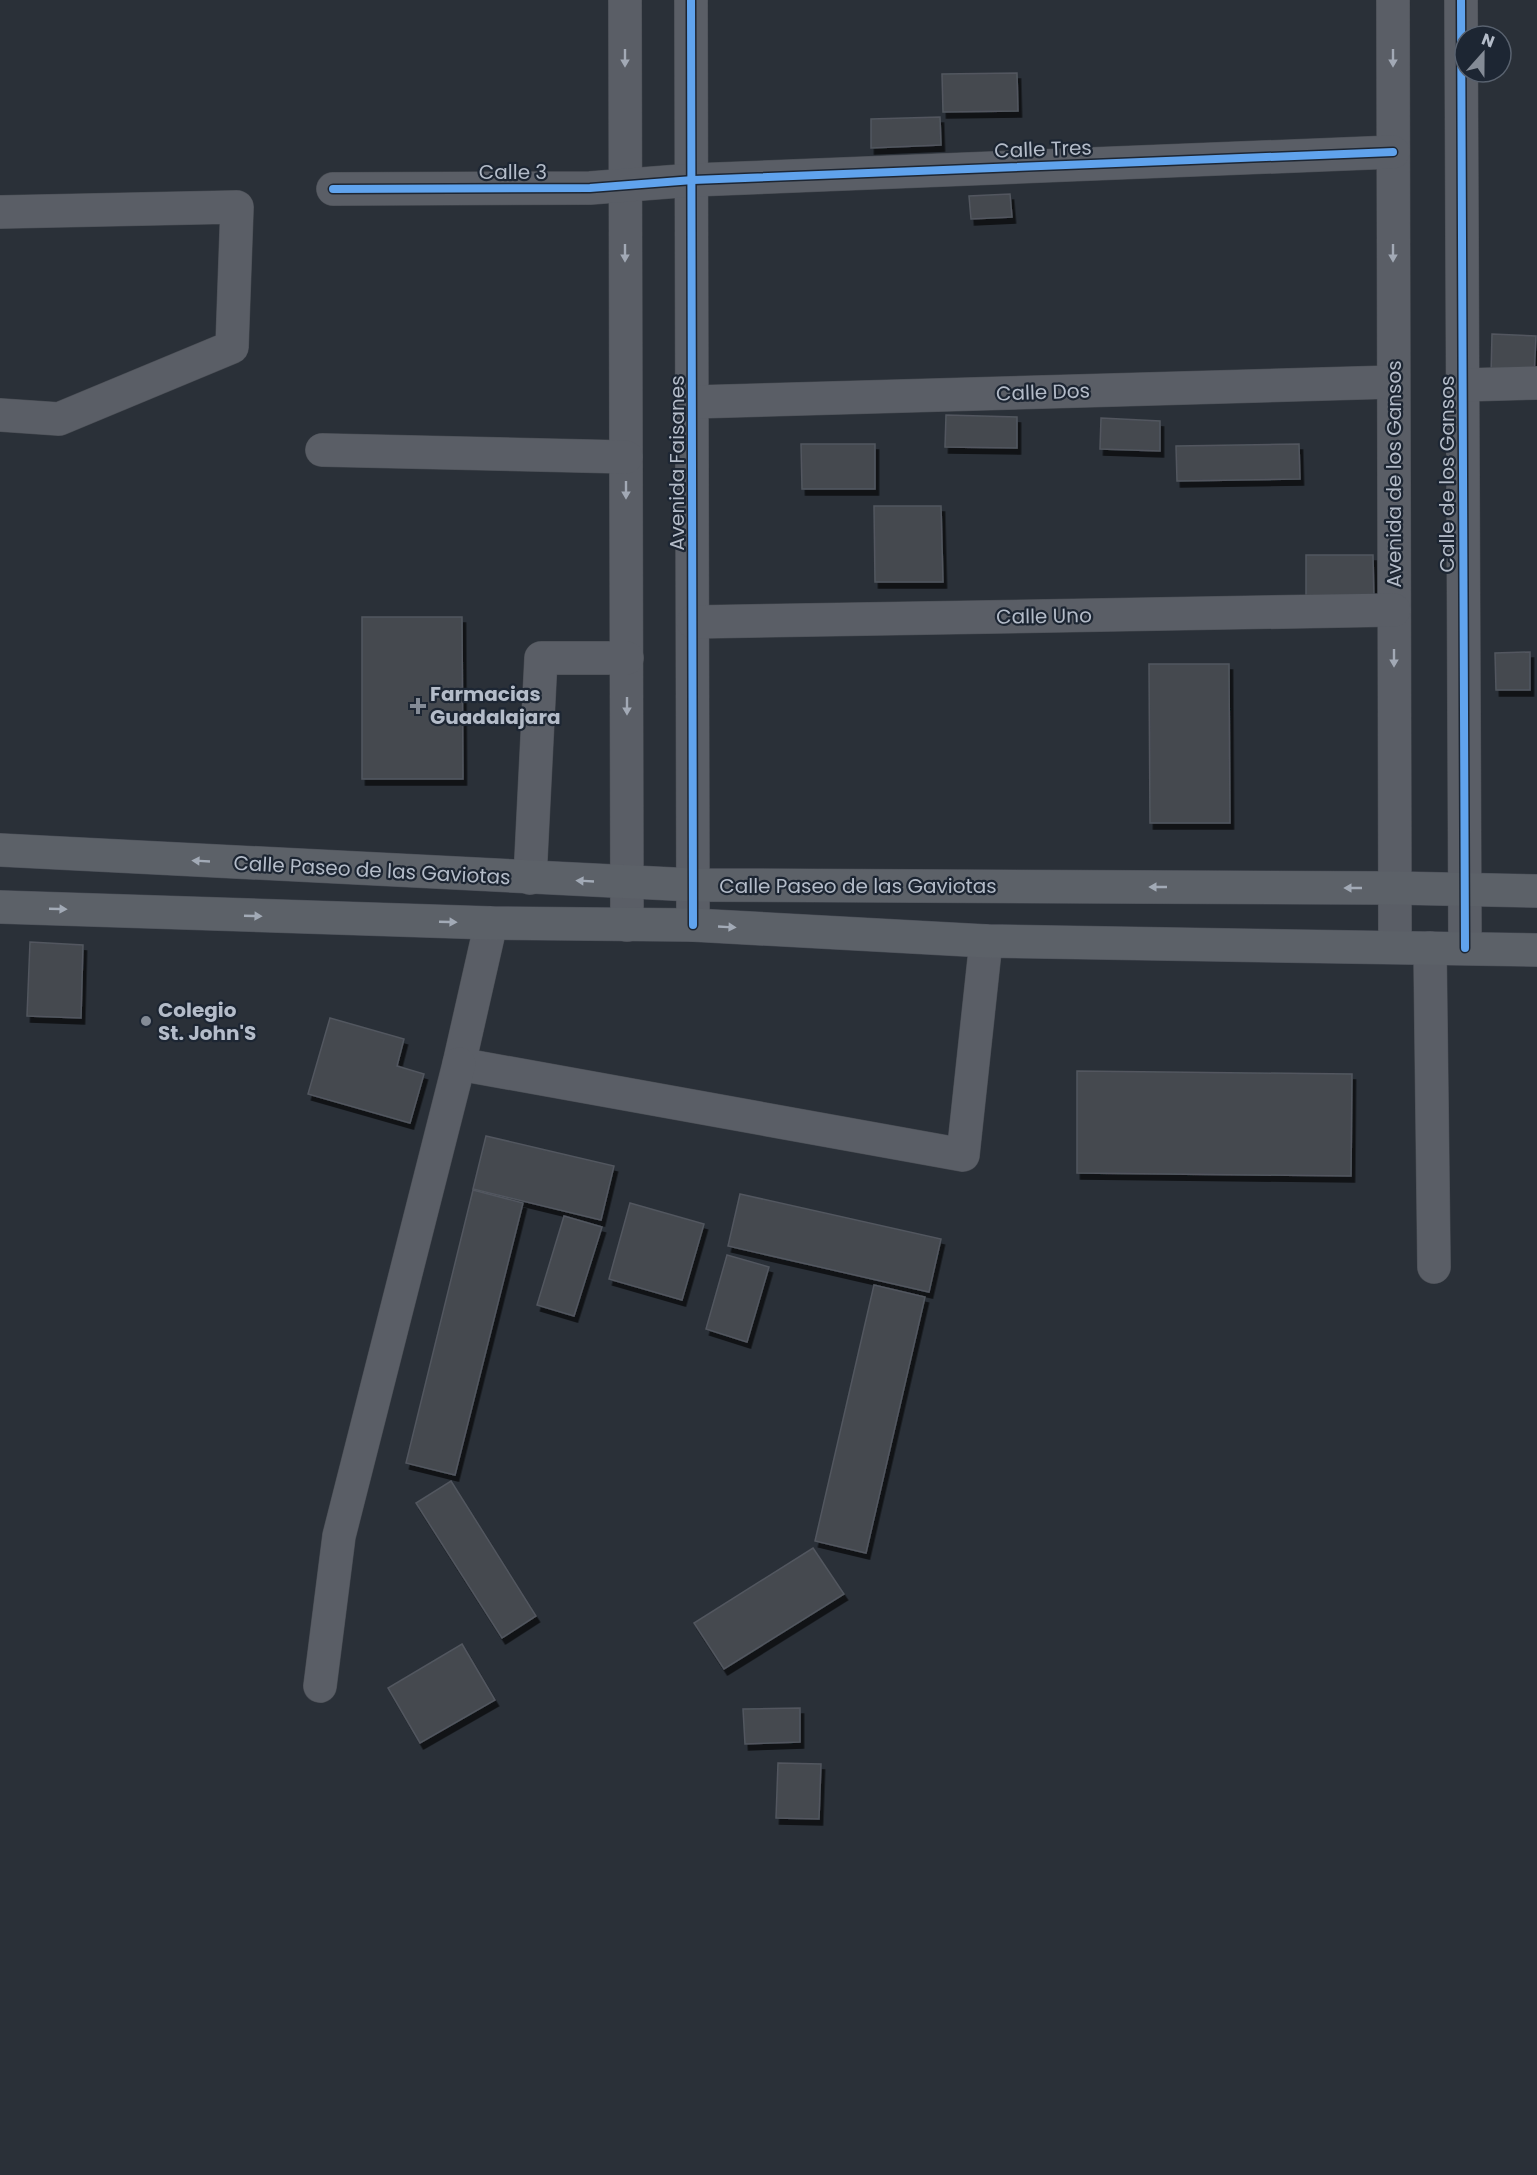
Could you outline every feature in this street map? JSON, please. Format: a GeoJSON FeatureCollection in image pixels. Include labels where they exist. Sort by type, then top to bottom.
{"type":"FeatureCollection","features":[{"type":"Feature","properties":{"kind":"main road","name":"Calle Paseo de las Gaviotas"},"geometry":{"type":"LineString","coordinates":[[0,850],[693,885],[1395,888],[1537,891]]}},
{"type":"Feature","properties":{"kind":"main road","name":"Calle Paseo de las Gaviotas"},"geometry":{"type":"LineString","coordinates":[[0,908],[491,923],[693,925],[986,941],[1537,950]]}},
{"type":"Feature","properties":{"kind":"street"},"geometry":{"type":"LineString","coordinates":[[625,0],[627,925]]}},
{"type":"Feature","properties":{"kind":"street","name":"Avenida Faisanes"},"geometry":{"type":"LineString","coordinates":[[691,0],[693,925]]}},
{"type":"Feature","properties":{"kind":"street","name":"Avenida de los Gansos"},"geometry":{"type":"LineString","coordinates":[[1393,0],[1395,947]]}},
{"type":"Feature","properties":{"kind":"street","name":"Calle de los Gansos"},"geometry":{"type":"LineString","coordinates":[[1461,0],[1466,948]]}},
{"type":"Feature","properties":{"kind":"street","name":"Calle Tres"},"geometry":{"type":"LineString","coordinates":[[693,180],[1394,152]]}},
{"type":"Feature","properties":{"kind":"street","name":"Calle 3"},"geometry":{"type":"LineString","coordinates":[[333,189],[625,186],[693,180]]}},
{"type":"Feature","properties":{"kind":"street"},"geometry":{"type":"LineString","coordinates":[[0,212],[237,207],[232,347],[59,418],[0,415]]}},
{"type":"Feature","properties":{"kind":"street","name":"Calle Dos"},"geometry":{"type":"LineString","coordinates":[[693,402],[1394,382]]}},
{"type":"Feature","properties":{"kind":"street"},"geometry":{"type":"LineString","coordinates":[[1463,385],[1537,383]]}},
{"type":"Feature","properties":{"kind":"street"},"geometry":{"type":"LineString","coordinates":[[322,450],[626,457]]}},
{"type":"Feature","properties":{"kind":"street","name":"Calle Uno"},"geometry":{"type":"LineString","coordinates":[[693,622],[1394,610]]}},
{"type":"Feature","properties":{"kind":"street"},"geometry":{"type":"LineString","coordinates":[[530,878],[541,658],[627,658]]}},
{"type":"Feature","properties":{"kind":"street"},"geometry":{"type":"LineString","coordinates":[[320,1686],[339,1536],[459,1064],[491,923]]}},
{"type":"Feature","properties":{"kind":"street"},"geometry":{"type":"LineString","coordinates":[[459,1064],[963,1155],[986,941]]}},
{"type":"Feature","properties":{"kind":"street"},"geometry":{"type":"LineString","coordinates":[[1430,948],[1434,1266]]}},
{"type":"Feature","properties":{"kind":"building"},"geometry":{"type":"Polygon","coordinates":[[[1017,73],[1018,111],[943,112],[942,74],[1017,73]]]}},
{"type":"Feature","properties":{"kind":"building"},"geometry":{"type":"Polygon","coordinates":[[[940,117],[941,145],[871,148],[871,119],[940,117]]]}},
{"type":"Feature","properties":{"kind":"building"},"geometry":{"type":"Polygon","coordinates":[[[1010,194],[1012,217],[971,219],[969,196],[1010,194]]]}},
{"type":"Feature","properties":{"kind":"building"},"geometry":{"type":"Polygon","coordinates":[[[1492,334],[1536,336],[1534,378],[1491,376],[1492,334]]]}},
{"type":"Feature","properties":{"kind":"building"},"geometry":{"type":"Polygon","coordinates":[[[946,415],[1017,417],[1017,448],[945,447],[946,415]]]}},
{"type":"Feature","properties":{"kind":"building"},"geometry":{"type":"Polygon","coordinates":[[[1101,418],[1160,421],[1160,451],[1100,449],[1101,418]]]}},
{"type":"Feature","properties":{"kind":"building"},"geometry":{"type":"Polygon","coordinates":[[[801,444],[875,444],[875,489],[802,489],[801,444]]]}},
{"type":"Feature","properties":{"kind":"building"},"geometry":{"type":"Polygon","coordinates":[[[1299,444],[1300,479],[1177,481],[1176,446],[1299,444]]]}},
{"type":"Feature","properties":{"kind":"building"},"geometry":{"type":"Polygon","coordinates":[[[874,506],[941,506],[943,582],[875,582],[874,506]]]}},
{"type":"Feature","properties":{"kind":"building"},"geometry":{"type":"Polygon","coordinates":[[[1306,555],[1373,555],[1374,600],[1306,601],[1306,555]]]}},
{"type":"Feature","properties":{"kind":"building"},"geometry":{"type":"Polygon","coordinates":[[[362,617],[462,617],[463,779],[362,779],[362,617]]]}},
{"type":"Feature","properties":{"kind":"building"},"geometry":{"type":"Polygon","coordinates":[[[1530,652],[1530,690],[1496,690],[1495,653],[1530,652]]]}},
{"type":"Feature","properties":{"kind":"building"},"geometry":{"type":"Polygon","coordinates":[[[1149,664],[1229,664],[1230,823],[1150,823],[1149,664]]]}},
{"type":"Feature","properties":{"kind":"building"},"geometry":{"type":"Polygon","coordinates":[[[30,942],[83,945],[81,1018],[27,1016],[30,942]]]}},
{"type":"Feature","properties":{"kind":"building"},"geometry":{"type":"Polygon","coordinates":[[[330,1018],[404,1039],[397,1066],[424,1074],[410,1123],[308,1094],[330,1018]]]}},
{"type":"Feature","properties":{"kind":"building"},"geometry":{"type":"Polygon","coordinates":[[[1077,1071],[1352,1074],[1351,1176],[1077,1173],[1077,1071]]]}},
{"type":"Feature","properties":{"kind":"building"},"geometry":{"type":"Polygon","coordinates":[[[486,1136],[614,1166],[601,1220],[473,1189],[486,1136]]]}},
{"type":"Feature","properties":{"kind":"building"},"geometry":{"type":"Polygon","coordinates":[[[473,1190],[523,1203],[455,1475],[406,1463],[473,1190]]]}},
{"type":"Feature","properties":{"kind":"building"},"geometry":{"type":"Polygon","coordinates":[[[740,1194],[941,1239],[929,1292],[728,1246],[740,1194]]]}},
{"type":"Feature","properties":{"kind":"building"},"geometry":{"type":"Polygon","coordinates":[[[630,1203],[704,1224],[682,1300],[609,1279],[630,1203]]]}},
{"type":"Feature","properties":{"kind":"building"},"geometry":{"type":"Polygon","coordinates":[[[564,1216],[602,1227],[574,1316],[537,1305],[564,1216]]]}},
{"type":"Feature","properties":{"kind":"building"},"geometry":{"type":"Polygon","coordinates":[[[727,1255],[769,1267],[747,1342],[706,1329],[727,1255]]]}},
{"type":"Feature","properties":{"kind":"building"},"geometry":{"type":"Polygon","coordinates":[[[874,1285],[925,1297],[866,1553],[815,1541],[874,1285]]]}},
{"type":"Feature","properties":{"kind":"building"},"geometry":{"type":"Polygon","coordinates":[[[451,1481],[536,1616],[502,1638],[416,1503],[451,1481]]]}},
{"type":"Feature","properties":{"kind":"building"},"geometry":{"type":"Polygon","coordinates":[[[813,1548],[844,1594],[724,1669],[694,1623],[813,1548]]]}},
{"type":"Feature","properties":{"kind":"building"},"geometry":{"type":"Polygon","coordinates":[[[462,1644],[495,1700],[420,1743],[388,1688],[462,1644]]]}},
{"type":"Feature","properties":{"kind":"building"},"geometry":{"type":"Polygon","coordinates":[[[800,1708],[800,1742],[745,1744],[743,1709],[800,1708]]]}},
{"type":"Feature","properties":{"kind":"building"},"geometry":{"type":"Polygon","coordinates":[[[778,1763],[821,1764],[819,1819],[776,1818],[778,1763]]]}},
{"type":"Feature","properties":{"kind":"cycle path"},"geometry":{"type":"LineString","coordinates":[[691,0],[693,925]]}},
{"type":"Feature","properties":{"kind":"cycle path"},"geometry":{"type":"LineString","coordinates":[[1461,0],[1465,948]]}},
{"type":"Feature","properties":{"kind":"cycle path"},"geometry":{"type":"LineString","coordinates":[[333,189],[590,188],[693,180],[1393,152]]}},
{"type":"Feature","properties":{"kind":"place","name":"Farmacias Guadalajara"},"geometry":{"type":"Point","coordinates":[418,706]}},
{"type":"Feature","properties":{"kind":"place","name":"Colegio St. John'S"},"geometry":{"type":"Point","coordinates":[146,1021]}}]}
